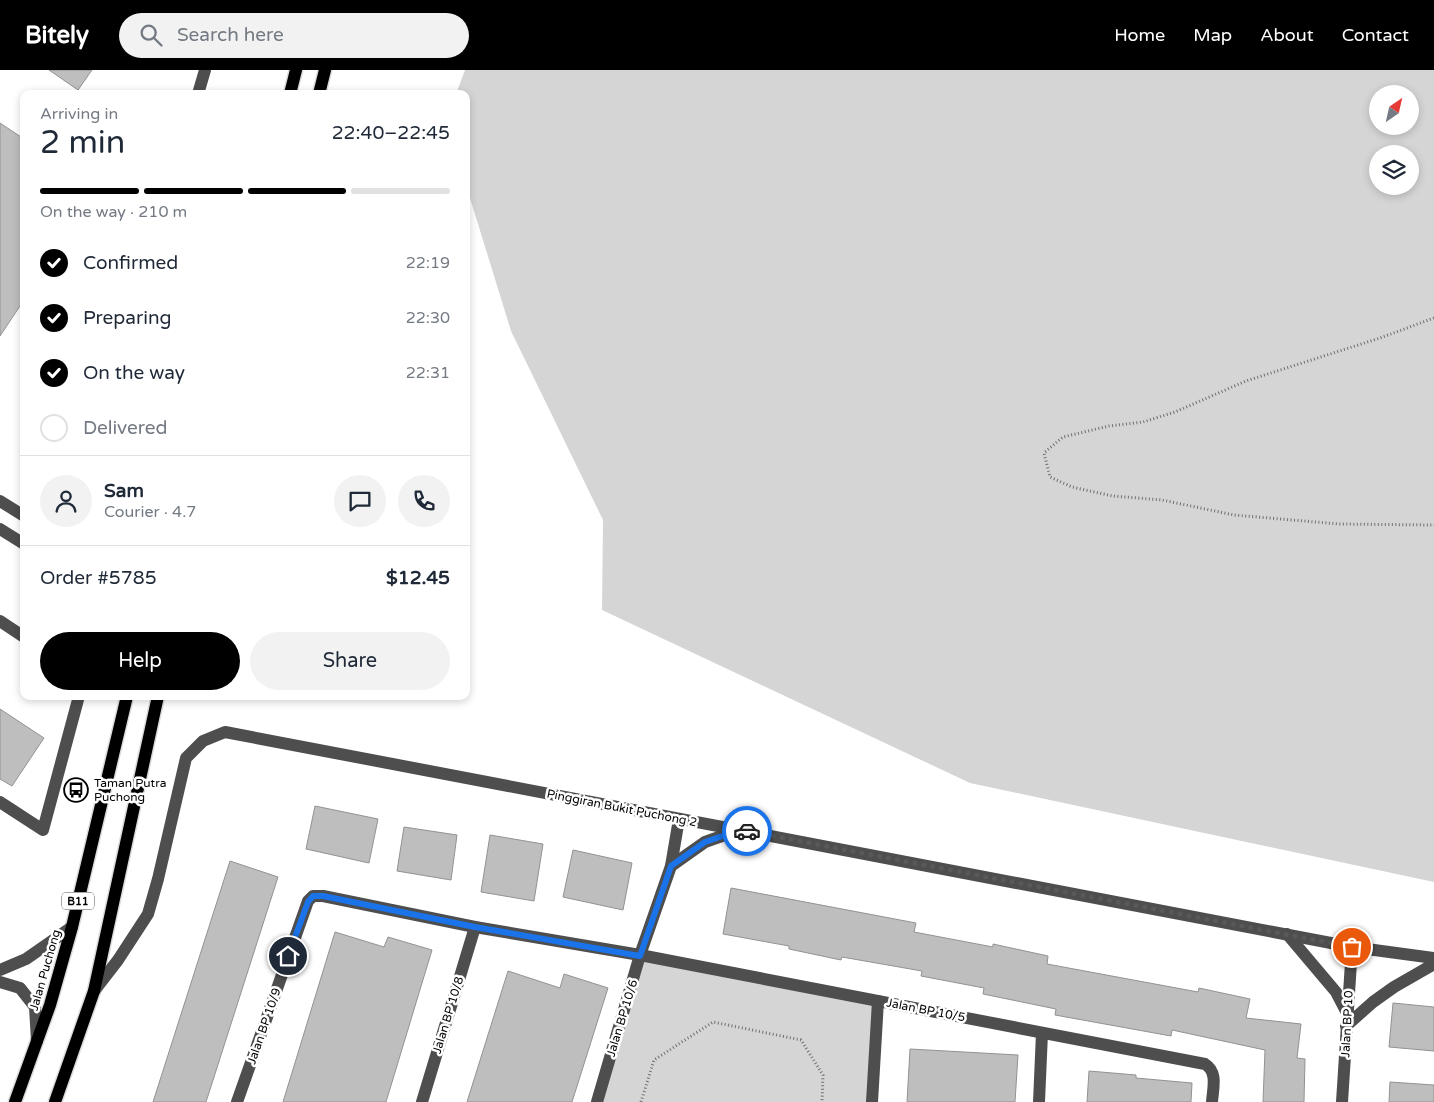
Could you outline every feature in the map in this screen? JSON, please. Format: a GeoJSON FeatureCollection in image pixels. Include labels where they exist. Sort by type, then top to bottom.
{"type":"FeatureCollection","features":[{"type":"Feature","properties":{"kind":"main road"},"geometry":{"type":"LineString","coordinates":[[291,90],[296,70]]}},
{"type":"Feature","properties":{"kind":"main road"},"geometry":{"type":"LineString","coordinates":[[320,90],[325,70]]}},
{"type":"Feature","properties":{"kind":"main road","name":"Jalan Puchong"},"geometry":{"type":"LineString","coordinates":[[14,1102],[50,1005],[72,927],[126,700]]}},
{"type":"Feature","properties":{"kind":"main road","name":"B11"},"geometry":{"type":"LineString","coordinates":[[56,1102],[94,992],[157,700]]}},
{"type":"Feature","properties":{"kind":"street"},"geometry":{"type":"LineString","coordinates":[[199,90],[205,70]]}},
{"type":"Feature","properties":{"kind":"street"},"geometry":{"type":"LineString","coordinates":[[0,500],[20,513]]}},
{"type":"Feature","properties":{"kind":"street"},"geometry":{"type":"LineString","coordinates":[[0,529],[20,542]]}},
{"type":"Feature","properties":{"kind":"street"},"geometry":{"type":"LineString","coordinates":[[0,621],[20,634]]}},
{"type":"Feature","properties":{"kind":"street"},"geometry":{"type":"LineString","coordinates":[[0,802],[43,830],[78,700]]}},
{"type":"Feature","properties":{"kind":"street","name":"Pinggiran Bukit Puchong 2"},"geometry":{"type":"LineString","coordinates":[[94,992],[118,960],[148,914],[186,758],[203,741],[225,732],[1352,947],[1434,958]]}},
{"type":"Feature","properties":{"kind":"street","name":"Jalan BP 10/6"},"geometry":{"type":"LineString","coordinates":[[597,1102],[640,956],[671,866],[679,819]]}},
{"type":"Feature","properties":{"kind":"street"},"geometry":{"type":"LineString","coordinates":[[671,866],[705,842],[740,830]]}},
{"type":"Feature","properties":{"kind":"street","name":"Jalan BP 10/5"},"geometry":{"type":"LineString","coordinates":[[313,896],[323,896],[475,927],[640,956],[1205,1064],[1214,1073],[1212,1102]]}},
{"type":"Feature","properties":{"kind":"street","name":"Jalan BP 10/9"},"geometry":{"type":"LineString","coordinates":[[237,1102],[308,902],[313,896]]}},
{"type":"Feature","properties":{"kind":"street"},"geometry":{"type":"LineString","coordinates":[[0,970],[26,959],[72,927]]}},
{"type":"Feature","properties":{"kind":"street","name":"Jalan BP 10/8"},"geometry":{"type":"LineString","coordinates":[[422,1102],[475,927]]}},
{"type":"Feature","properties":{"kind":"street"},"geometry":{"type":"LineString","coordinates":[[1287,934],[1336,992],[1347,1013]]}},
{"type":"Feature","properties":{"kind":"street","name":"Jalan BP 10"},"geometry":{"type":"LineString","coordinates":[[1342,1102],[1352,947]]}},
{"type":"Feature","properties":{"kind":"street"},"geometry":{"type":"LineString","coordinates":[[1346,1026],[1387,992],[1434,964]]}},
{"type":"Feature","properties":{"kind":"street"},"geometry":{"type":"LineString","coordinates":[[0,982],[20,988],[36,1007],[37,1041]]}},
{"type":"Feature","properties":{"kind":"street"},"geometry":{"type":"LineString","coordinates":[[872,1102],[878,1001]]}},
{"type":"Feature","properties":{"kind":"street"},"geometry":{"type":"LineString","coordinates":[[1039,1102],[1042,1033]]}},
{"type":"Feature","properties":{"kind":"path"},"geometry":{"type":"LineString","coordinates":[[1434,318],[1380,338],[1246,381],[1175,412],[1143,422],[1109,426],[1063,437],[1044,453],[1050,478],[1072,487],[1112,496],[1162,500],[1234,515],[1338,524],[1434,525]]}},
{"type":"Feature","properties":{"kind":"path"},"geometry":{"type":"LineString","coordinates":[[641,1102],[654,1060],[713,1022],[801,1040],[824,1075],[822,1102]]}},
{"type":"Feature","properties":{"kind":"shaded area"},"geometry":{"type":"Polygon","coordinates":[[[465,70],[1434,70],[1434,882],[970,783],[602,610],[603,520],[511,331],[470,198],[470,90],[458,90],[465,70]]]}},
{"type":"Feature","properties":{"kind":"shaded area"},"geometry":{"type":"Polygon","coordinates":[[[640,955],[878,1001],[872,1102],[597,1102],[640,955]]]}},
{"type":"Feature","properties":{"kind":"building"},"geometry":{"type":"Polygon","coordinates":[[[49,70],[92,70],[78,90],[49,70]]]}},
{"type":"Feature","properties":{"kind":"building"},"geometry":{"type":"Polygon","coordinates":[[[0,123],[20,136],[20,306],[0,336],[0,123]]]}},
{"type":"Feature","properties":{"kind":"building"},"geometry":{"type":"Polygon","coordinates":[[[0,709],[44,738],[12,786],[0,779],[0,709]]]}},
{"type":"Feature","properties":{"kind":"building"},"geometry":{"type":"Polygon","coordinates":[[[315,806],[378,819],[369,863],[306,849],[315,806]]]}},
{"type":"Feature","properties":{"kind":"building"},"geometry":{"type":"Polygon","coordinates":[[[404,827],[457,835],[451,880],[397,871],[404,827]]]}},
{"type":"Feature","properties":{"kind":"building"},"geometry":{"type":"Polygon","coordinates":[[[490,835],[543,844],[534,901],[481,892],[490,835]]]}},
{"type":"Feature","properties":{"kind":"building"},"geometry":{"type":"Polygon","coordinates":[[[573,850],[632,863],[623,910],[563,897],[573,850]]]}},
{"type":"Feature","properties":{"kind":"building"},"geometry":{"type":"Polygon","coordinates":[[[230,861],[278,877],[206,1102],[153,1102],[230,861]]]}},
{"type":"Feature","properties":{"kind":"building"},"geometry":{"type":"Polygon","coordinates":[[[731,888],[916,923],[914,932],[993,947],[993,944],[1048,956],[1047,964],[1198,992],[1199,988],[1250,999],[1246,1018],[1301,1024],[1297,1058],[1305,1059],[1304,1102],[1263,1102],[1265,1050],[1172,1030],[1171,1036],[1055,1015],[1056,1009],[983,994],[984,988],[921,976],[922,971],[842,957],[841,960],[789,949],[789,946],[723,934],[731,888]]]}},
{"type":"Feature","properties":{"kind":"building"},"geometry":{"type":"Polygon","coordinates":[[[335,932],[384,947],[388,937],[432,950],[386,1102],[283,1102],[335,932]]]}},
{"type":"Feature","properties":{"kind":"building"},"geometry":{"type":"Polygon","coordinates":[[[508,971],[560,988],[564,974],[608,988],[572,1102],[467,1102],[508,971]]]}},
{"type":"Feature","properties":{"kind":"building"},"geometry":{"type":"Polygon","coordinates":[[[1393,1003],[1434,1007],[1434,1051],[1389,1047],[1393,1003]]]}},
{"type":"Feature","properties":{"kind":"building"},"geometry":{"type":"Polygon","coordinates":[[[910,1049],[1018,1055],[1015,1102],[907,1102],[910,1049]]]}},
{"type":"Feature","properties":{"kind":"building"},"geometry":{"type":"Polygon","coordinates":[[[1089,1071],[1136,1075],[1136,1078],[1192,1083],[1191,1102],[1087,1102],[1089,1071]]]}},
{"type":"Feature","properties":{"kind":"building"},"geometry":{"type":"Polygon","coordinates":[[[1390,1082],[1434,1085],[1434,1102],[1389,1102],[1390,1082]]]}},
{"type":"Feature","properties":{"kind":"way so far"},"geometry":{"type":"LineString","coordinates":[[747,831],[1352,947]]}},
{"type":"Feature","properties":{"kind":"place","name":"Taman Putra Puchong"},"geometry":{"type":"Point","coordinates":[76,790]}},
{"type":"Feature","properties":{"kind":"route"},"geometry":{"type":"LineString","coordinates":[[288,956],[308,902],[313,896],[323,896],[475,927],[640,956],[671,866],[705,842],[740,830],[747,831]]}}]}
